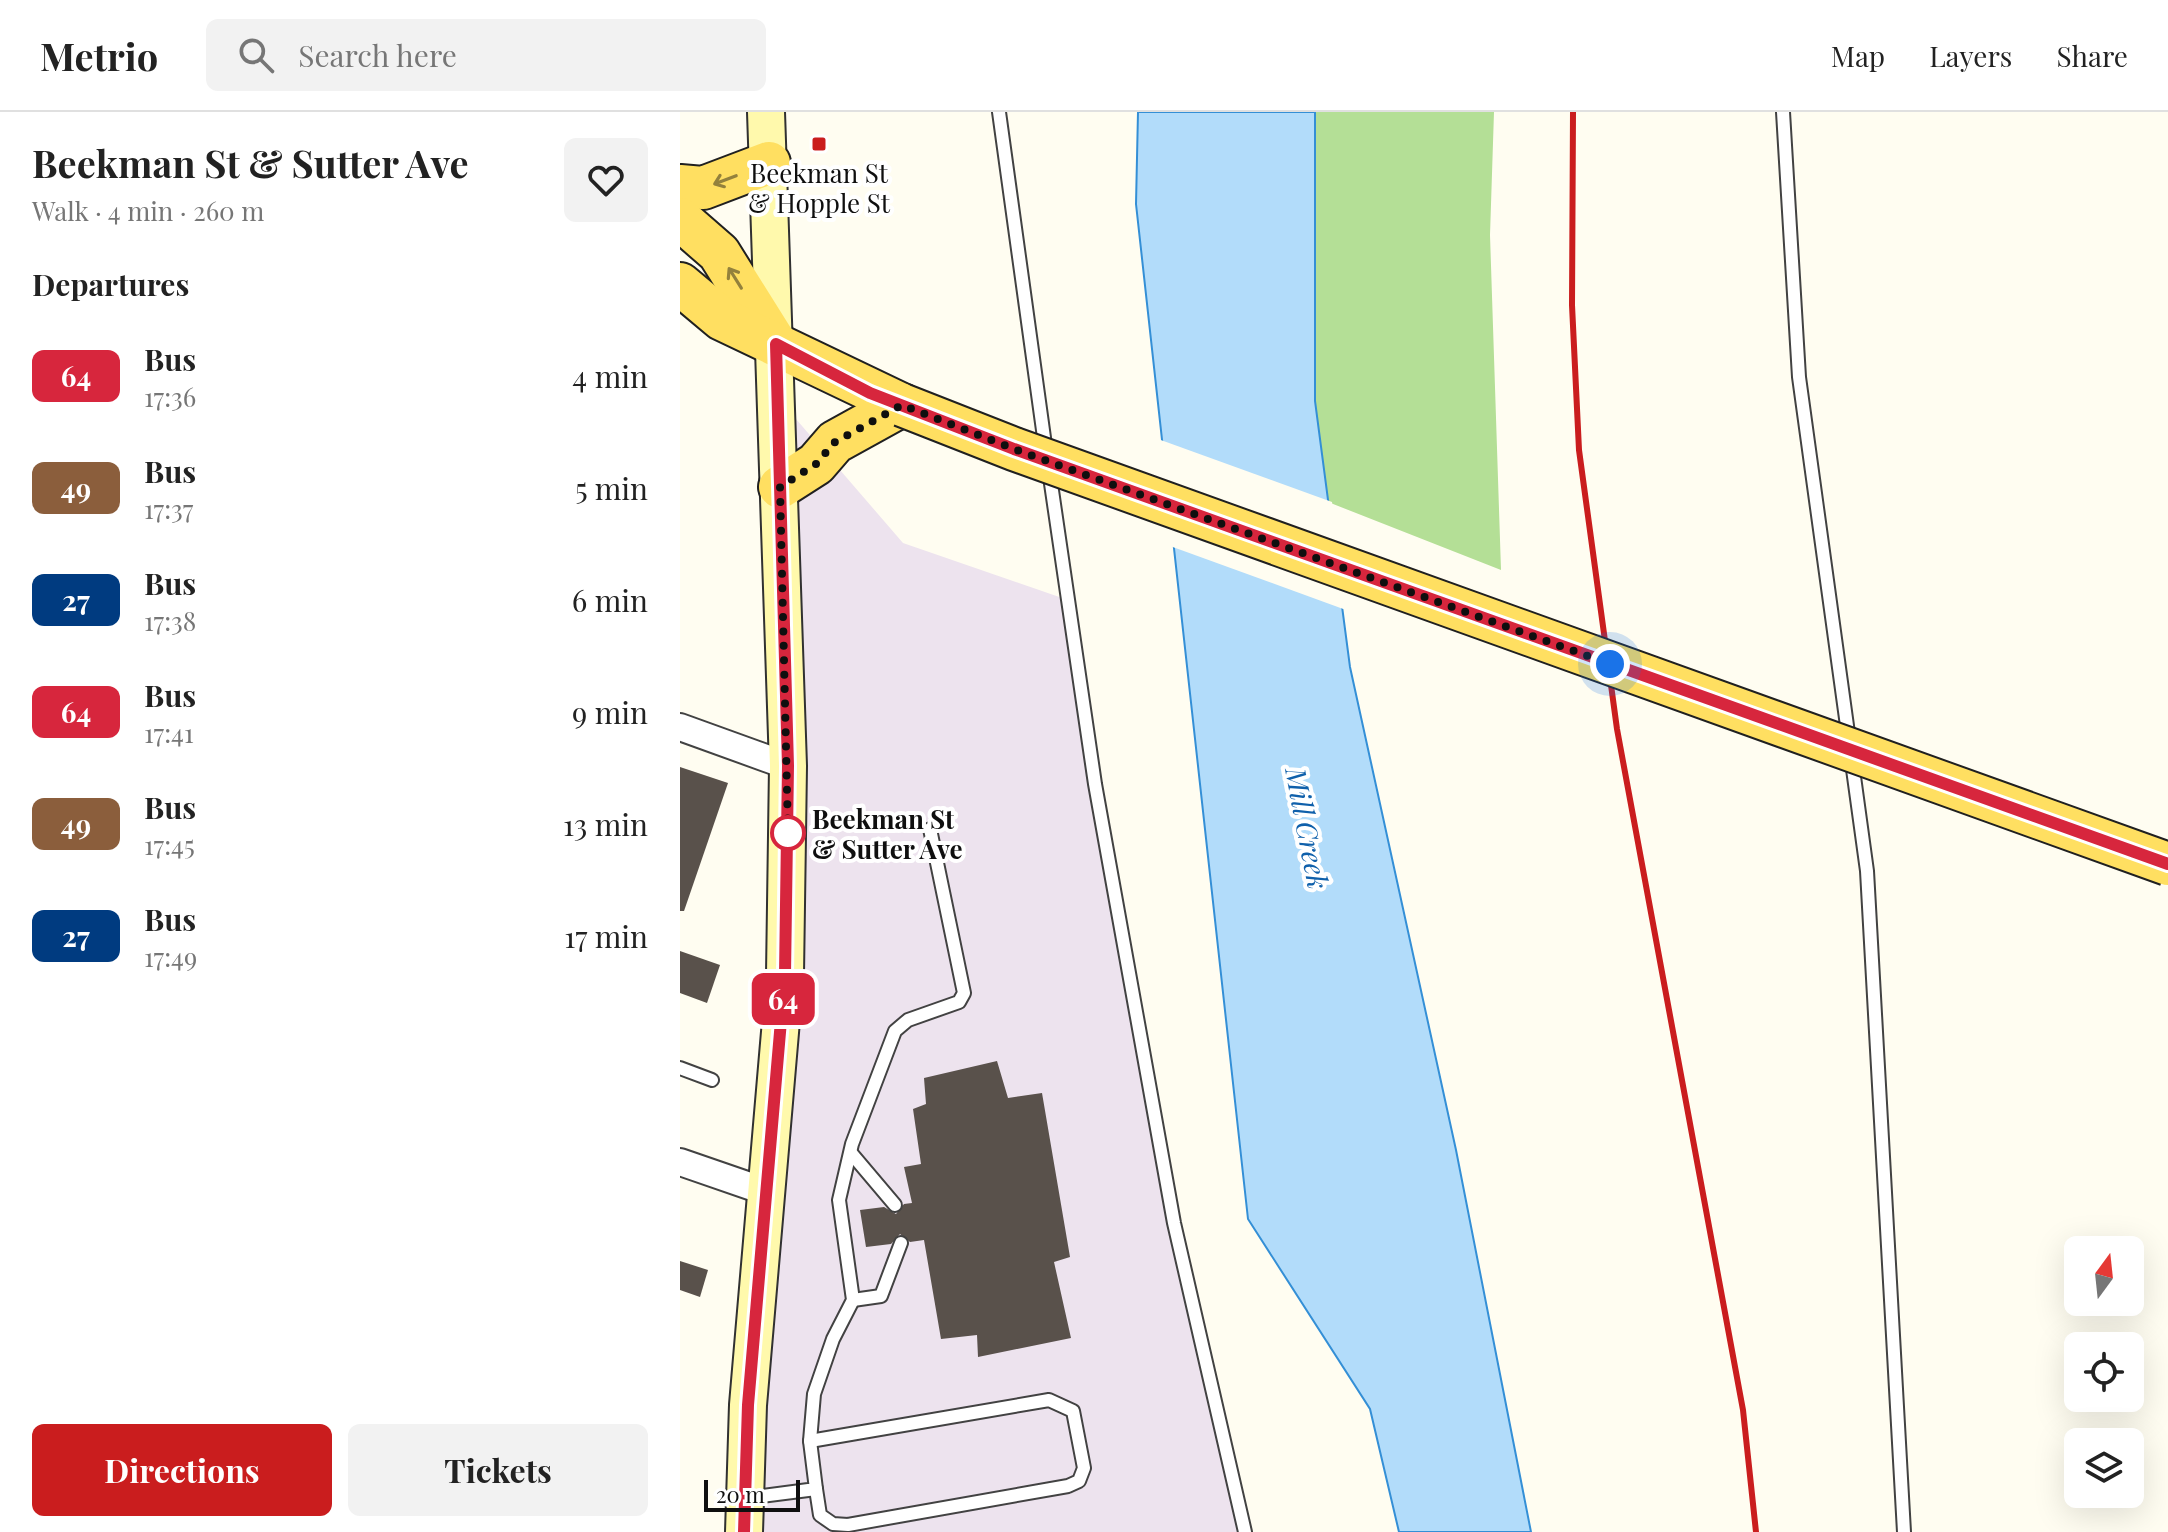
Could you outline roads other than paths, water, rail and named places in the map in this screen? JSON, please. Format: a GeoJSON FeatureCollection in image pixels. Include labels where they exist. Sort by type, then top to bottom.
{"type":"FeatureCollection","features":[{"type":"Feature","properties":{"kind":"main road"},"geometry":{"type":"LineString","coordinates":[[744,1515],[748,1405],[785,974],[788,766],[766,112]]}},
{"type":"Feature","properties":{"kind":"main road"},"geometry":{"type":"LineString","coordinates":[[680,186],[703,188],[769,163]]}},
{"type":"Feature","properties":{"kind":"main road"},"geometry":{"type":"LineString","coordinates":[[680,219],[719,253],[776,344]]}},
{"type":"Feature","properties":{"kind":"main road"},"geometry":{"type":"LineString","coordinates":[[680,284],[722,319],[776,344],[881,406],[1014,449],[2168,864]]}},
{"type":"Feature","properties":{"kind":"main road"},"geometry":{"type":"LineString","coordinates":[[780,487],[816,464],[835,442],[881,406]]}},
{"type":"Feature","properties":{"kind":"street"},"geometry":{"type":"LineString","coordinates":[[680,727],[788,766]]}},
{"type":"Feature","properties":{"kind":"street"},"geometry":{"type":"LineString","coordinates":[[680,1162],[767,1192]]}},
{"type":"Feature","properties":{"kind":"lane"},"geometry":{"type":"LineString","coordinates":[[999,112],[1095,784],[1174,1223],[1245,1532]]}},
{"type":"Feature","properties":{"kind":"lane"},"geometry":{"type":"LineString","coordinates":[[1783,112],[1799,377],[1867,871],[1904,1532]]}},
{"type":"Feature","properties":{"kind":"lane"},"geometry":{"type":"LineString","coordinates":[[810,1441],[1049,1400],[1073,1411],[1084,1468],[1079,1481],[1068,1486],[848,1525],[833,1524],[820,1515],[810,1441],[814,1394],[833,1339],[853,1300],[839,1200],[851,1153],[895,1031],[908,1020],[959,1002],[964,993],[930,829]]}},
{"type":"Feature","properties":{"kind":"lane"},"geometry":{"type":"LineString","coordinates":[[680,1068],[712,1080]]}},
{"type":"Feature","properties":{"kind":"lane"},"geometry":{"type":"LineString","coordinates":[[851,1153],[895,1205]]}},
{"type":"Feature","properties":{"kind":"lane"},"geometry":{"type":"LineString","coordinates":[[853,1300],[881,1296],[901,1243]]}},
{"type":"Feature","properties":{"kind":"lane"},"geometry":{"type":"LineString","coordinates":[[744,1515],[816,1489]]}},
{"type":"Feature","properties":{"kind":"water","name":"Mill Creek"},"geometry":{"type":"Polygon","coordinates":[[[1138,112],[1315,112],[1315,401],[1350,667],[1456,1150],[1531,1532],[1399,1532],[1370,1409],[1248,1219],[1136,204],[1138,112]]]}},
{"type":"Feature","properties":{"kind":"railway"},"geometry":{"type":"LineString","coordinates":[[1573,112],[1572,305],[1579,450],[1617,729],[1743,1410],[1756,1532]]}},
{"type":"Feature","properties":{"kind":"place","name":"Beekman St & Hopple St"},"geometry":{"type":"Point","coordinates":[819,144]}},
{"type":"Feature","properties":{"kind":"place","name":"Beekman St & Sutter Ave"},"geometry":{"type":"Point","coordinates":[788,833]}}]}
